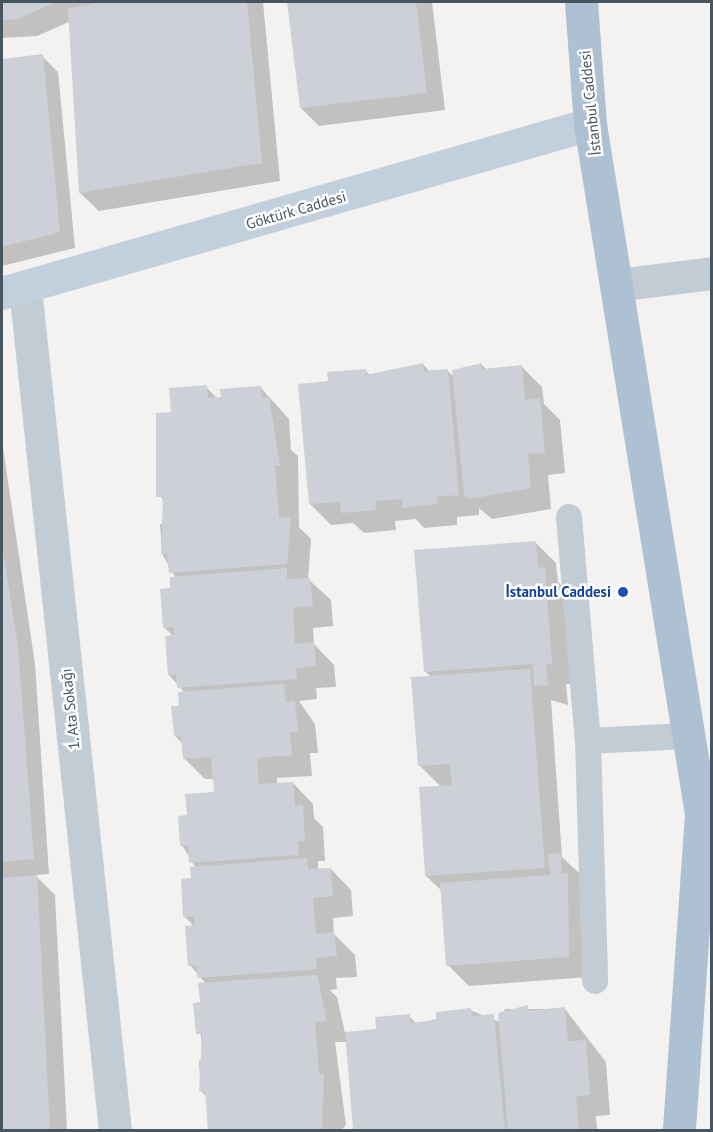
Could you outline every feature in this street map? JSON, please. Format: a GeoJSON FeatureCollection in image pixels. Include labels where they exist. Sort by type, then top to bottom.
{"type":"FeatureCollection","features":[{"type":"Feature","properties":{"kind":"main road","name":"İstanbul Caddesi"},"geometry":{"type":"LineString","coordinates":[[581,2],[590,124],[701,814],[679,1131]]}},
{"type":"Feature","properties":{"kind":"main road","name":"Göktürk Caddesi"},"geometry":{"type":"LineString","coordinates":[[13,291],[590,124]]}},
{"type":"Feature","properties":{"kind":"street"},"geometry":{"type":"LineString","coordinates":[[616,285],[711,273]]}},
{"type":"Feature","properties":{"kind":"street","name":"1. Ata Sokağı"},"geometry":{"type":"LineString","coordinates":[[13,291],[115,1131]]}},
{"type":"Feature","properties":{"kind":"lane"},"geometry":{"type":"LineString","coordinates":[[568,517],[588,741],[595,981]]}},
{"type":"Feature","properties":{"kind":"lane"},"geometry":{"type":"LineString","coordinates":[[588,741],[688,736]]}},
{"type":"Feature","properties":{"kind":"building"},"geometry":{"type":"Polygon","coordinates":[[[2,2],[56,2],[18,19],[2,20],[2,2]]]}},
{"type":"Feature","properties":{"kind":"building"},"geometry":{"type":"Polygon","coordinates":[[[103,2],[247,2],[262,163],[79,193],[68,9],[103,2]]]}},
{"type":"Feature","properties":{"kind":"building"},"geometry":{"type":"Polygon","coordinates":[[[287,2],[416,2],[427,93],[300,108],[287,2]]]}},
{"type":"Feature","properties":{"kind":"building"},"geometry":{"type":"Polygon","coordinates":[[[43,54],[60,232],[2,247],[2,59],[43,54]]]}},
{"type":"Feature","properties":{"kind":"building"},"geometry":{"type":"Polygon","coordinates":[[[423,363],[424,371],[448,369],[459,495],[437,497],[437,504],[402,508],[402,499],[375,501],[376,510],[341,513],[340,502],[309,504],[298,384],[328,381],[327,372],[366,369],[366,375],[423,363]]]}},
{"type":"Feature","properties":{"kind":"building"},"geometry":{"type":"Polygon","coordinates":[[[482,363],[482,369],[522,365],[525,400],[540,398],[545,453],[528,454],[531,488],[470,499],[464,495],[452,370],[482,363]]]}},
{"type":"Feature","properties":{"kind":"building"},"geometry":{"type":"Polygon","coordinates":[[[207,385],[208,398],[221,397],[220,389],[261,386],[262,398],[269,397],[280,465],[275,466],[279,518],[291,517],[287,564],[169,573],[167,553],[161,554],[163,497],[156,497],[156,413],[171,412],[169,388],[207,385]]]}},
{"type":"Feature","properties":{"kind":"building"},"geometry":{"type":"Polygon","coordinates":[[[536,541],[538,568],[545,567],[552,664],[546,664],[548,685],[534,686],[533,664],[424,672],[414,550],[536,541]]]}},
{"type":"Feature","properties":{"kind":"building"},"geometry":{"type":"Polygon","coordinates":[[[2,546],[18,646],[34,859],[2,862],[2,546]]]}},
{"type":"Feature","properties":{"kind":"building"},"geometry":{"type":"Polygon","coordinates":[[[287,568],[287,579],[310,578],[313,606],[293,608],[295,644],[314,642],[316,666],[296,668],[297,679],[177,688],[176,675],[168,675],[165,636],[174,635],[174,627],[163,628],[160,589],[170,588],[170,577],[287,568]]]}},
{"type":"Feature","properties":{"kind":"building"},"geometry":{"type":"Polygon","coordinates":[[[530,669],[545,868],[425,876],[419,787],[452,785],[450,764],[418,766],[411,677],[530,669]]]}},
{"type":"Feature","properties":{"kind":"building"},"geometry":{"type":"Polygon","coordinates":[[[284,684],[286,702],[295,701],[298,732],[290,733],[292,755],[257,758],[259,784],[293,782],[295,806],[303,805],[305,841],[298,841],[299,855],[189,863],[188,845],[180,846],[178,816],[187,815],[185,794],[214,792],[211,757],[183,759],[181,736],[174,736],[171,706],[179,706],[178,692],[284,684]]]}},
{"type":"Feature","properties":{"kind":"building"},"geometry":{"type":"Polygon","coordinates":[[[561,853],[562,873],[568,873],[569,957],[446,966],[440,883],[550,875],[548,854],[561,853]]]}},
{"type":"Feature","properties":{"kind":"building"},"geometry":{"type":"Polygon","coordinates":[[[307,858],[308,869],[331,868],[333,896],[313,898],[316,934],[334,932],[337,956],[316,958],[317,969],[198,978],[196,965],[188,966],[185,926],[195,925],[194,917],[183,917],[181,879],[191,878],[190,867],[307,858]]]}},
{"type":"Feature","properties":{"kind":"building"},"geometry":{"type":"Polygon","coordinates":[[[37,875],[50,1130],[2,1130],[2,878],[37,875]]]}},
{"type":"Feature","properties":{"kind":"building"},"geometry":{"type":"Polygon","coordinates":[[[317,975],[327,1021],[315,1022],[319,1074],[324,1074],[322,1130],[208,1130],[205,1091],[199,1091],[202,1034],[196,1034],[193,1003],[200,1002],[198,983],[317,975]]]}},
{"type":"Feature","properties":{"kind":"building"},"geometry":{"type":"Polygon","coordinates":[[[528,1005],[528,1011],[565,1007],[568,1041],[586,1040],[590,1095],[576,1096],[579,1130],[508,1130],[498,1013],[528,1005]]]}},
{"type":"Feature","properties":{"kind":"building"},"geometry":{"type":"Polygon","coordinates":[[[471,1008],[472,1016],[494,1014],[505,1130],[353,1130],[345,1032],[376,1029],[375,1017],[410,1014],[410,1023],[436,1020],[436,1012],[471,1008]]]}},
{"type":"Feature","properties":{"kind":"place","name":"İstanbul Caddesi"},"geometry":{"type":"Point","coordinates":[623,592]}}]}
